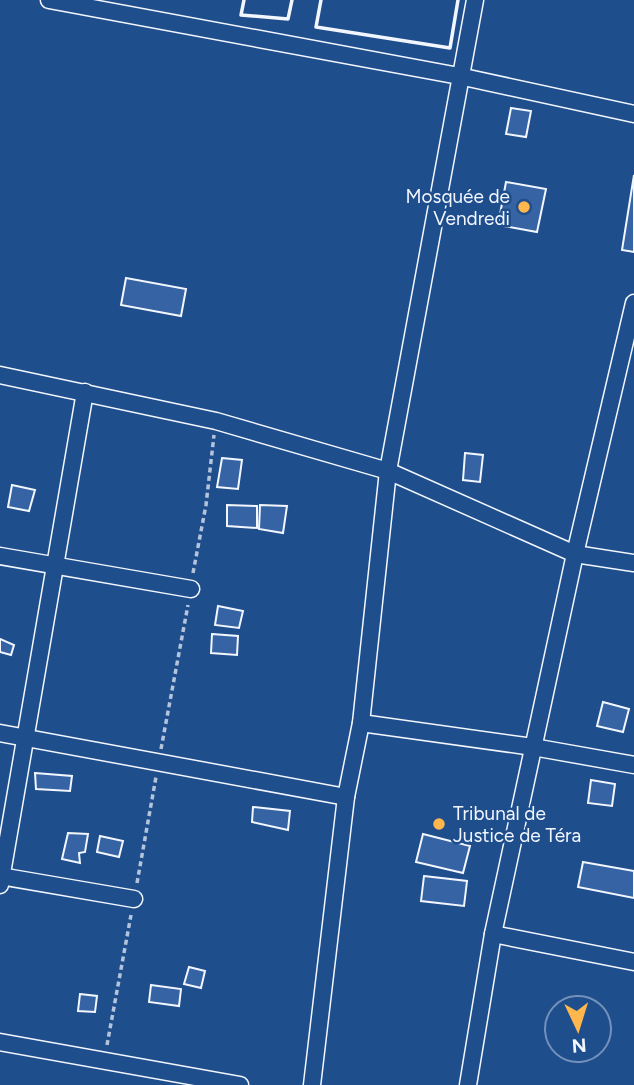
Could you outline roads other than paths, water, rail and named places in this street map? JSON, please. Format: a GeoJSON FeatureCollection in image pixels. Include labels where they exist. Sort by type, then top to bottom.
{"type":"FeatureCollection","features":[{"type":"Feature","properties":{"kind":"street"},"geometry":{"type":"LineString","coordinates":[[49,0],[87,3],[459,76],[634,114]]}},
{"type":"Feature","properties":{"kind":"street"},"geometry":{"type":"LineString","coordinates":[[312,1085],[346,797],[361,723],[388,471],[475,0]]}},
{"type":"Feature","properties":{"kind":"street"},"geometry":{"type":"LineString","coordinates":[[468,1085],[493,934],[575,554],[634,303]]}},
{"type":"Feature","properties":{"kind":"street"},"geometry":{"type":"LineString","coordinates":[[0,375],[216,421],[388,471],[575,554],[634,564]]}},
{"type":"Feature","properties":{"kind":"street"},"geometry":{"type":"LineString","coordinates":[[85,392],[1,879],[134,899]]}},
{"type":"Feature","properties":{"kind":"street"},"geometry":{"type":"LineString","coordinates":[[0,556],[191,589]]}},
{"type":"Feature","properties":{"kind":"street"},"geometry":{"type":"LineString","coordinates":[[361,723],[533,747],[634,765]]}},
{"type":"Feature","properties":{"kind":"street"},"geometry":{"type":"LineString","coordinates":[[0,733],[346,797]]}},
{"type":"Feature","properties":{"kind":"street"},"geometry":{"type":"LineString","coordinates":[[493,934],[634,962]]}},
{"type":"Feature","properties":{"kind":"street"},"geometry":{"type":"LineString","coordinates":[[0,1042],[240,1085]]}},
{"type":"Feature","properties":{"kind":"place","name":"Mosquée de Vendredi"},"geometry":{"type":"Point","coordinates":[524,207]}},
{"type":"Feature","properties":{"kind":"place","name":"Tribunal de Justice de Téra"},"geometry":{"type":"Point","coordinates":[439,824]}}]}
